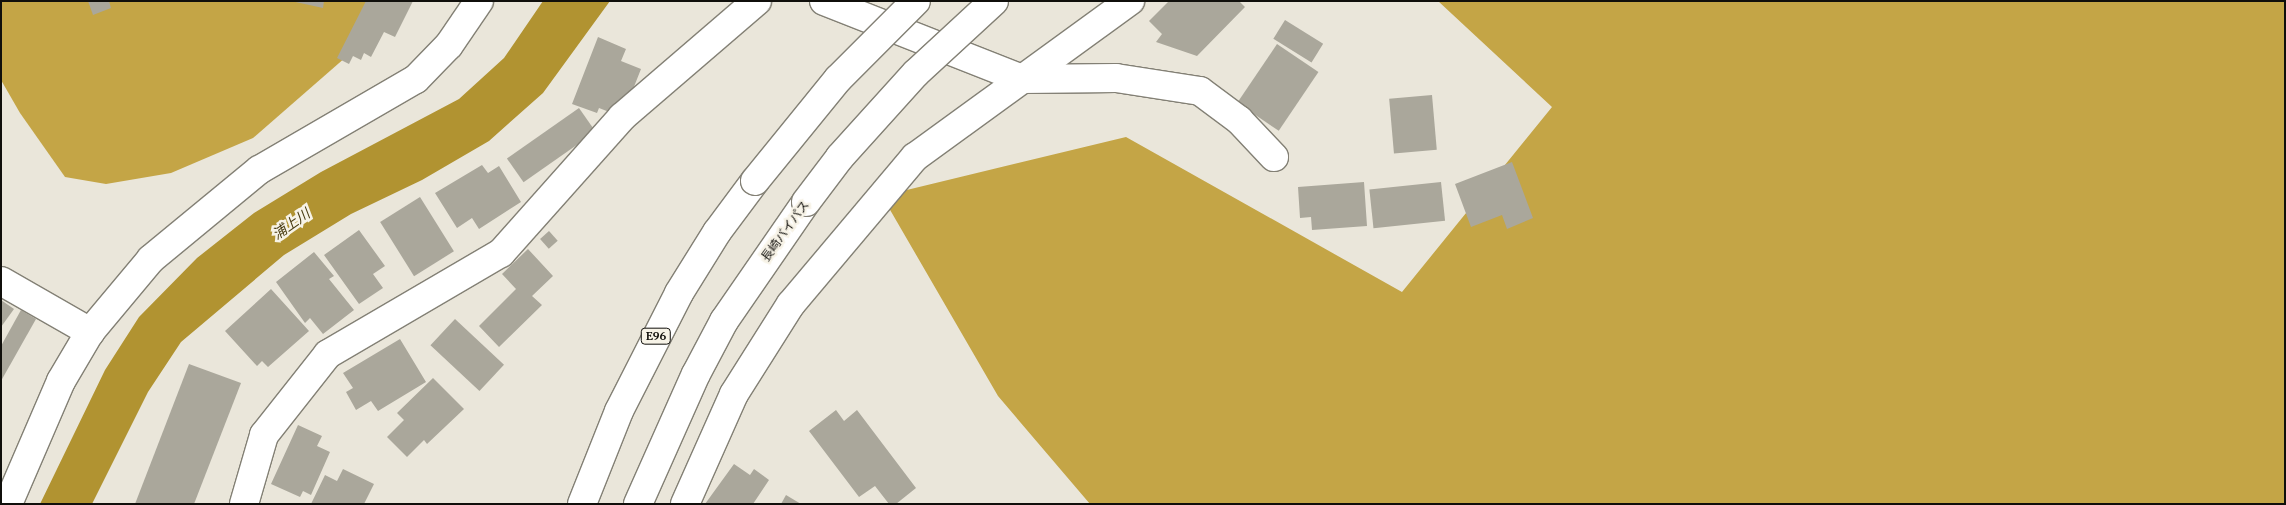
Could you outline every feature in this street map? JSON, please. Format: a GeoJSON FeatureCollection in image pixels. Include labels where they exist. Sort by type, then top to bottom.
{"type":"FeatureCollection","features":[{"type":"Feature","properties":{"kind":"main road"},"geometry":{"type":"LineString","coordinates":[[8,504],[61,381],[90,332],[151,259],[259,170],[416,79],[449,44],[479,1]]}},
{"type":"Feature","properties":{"kind":"main road"},"geometry":{"type":"LineString","coordinates":[[244,504],[264,435],[328,354],[501,253],[622,117],[757,1]]}},
{"type":"Feature","properties":{"kind":"main road"},"geometry":{"type":"LineString","coordinates":[[824,1],[1022,79],[1116,78],[1200,91],[1239,120],[1274,157]]}},
{"type":"Feature","properties":{"kind":"main road","name":"E96"},"geometry":{"type":"LineString","coordinates":[[582,504],[619,411],[679,293],[717,232],[755,181],[838,80],[916,1]]}},
{"type":"Feature","properties":{"kind":"main road","name":"長崎バイパス"},"geometry":{"type":"LineString","coordinates":[[638,504],[696,374],[724,321],[806,202],[840,157],[916,73],[994,1]]}},
{"type":"Feature","properties":{"kind":"main road"},"geometry":{"type":"LineString","coordinates":[[685,504],[734,394],[791,304],[915,156],[1130,1]]}},
{"type":"Feature","properties":{"kind":"main road"},"geometry":{"type":"LineString","coordinates":[[1,281],[90,332]]}},
{"type":"Feature","properties":{"kind":"shaded area"},"geometry":{"type":"Polygon","coordinates":[[[1,1],[402,1],[401,9],[253,138],[171,173],[106,184],[65,177],[20,113],[1,80],[1,1]]]}},
{"type":"Feature","properties":{"kind":"shaded area"},"geometry":{"type":"Polygon","coordinates":[[[1438,1],[2285,1],[2285,504],[1090,504],[998,396],[882,196],[1126,137],[1402,292],[1552,107],[1438,1]]]}},
{"type":"Feature","properties":{"kind":"water","name":"浦上川"},"geometry":{"type":"Polygon","coordinates":[[[543,1],[610,1],[543,93],[489,141],[422,180],[351,214],[284,255],[181,342],[148,392],[92,504],[40,504],[105,370],[139,317],[197,258],[254,213],[321,172],[459,99],[504,58],[543,1]]]}},
{"type":"Feature","properties":{"kind":"building"},"geometry":{"type":"Polygon","coordinates":[[[88,1],[109,1],[111,8],[93,15],[88,1]]]}},
{"type":"Feature","properties":{"kind":"building"},"geometry":{"type":"Polygon","coordinates":[[[291,1],[324,1],[323,8],[291,1]]]}},
{"type":"Feature","properties":{"kind":"building"},"geometry":{"type":"Polygon","coordinates":[[[366,1],[413,1],[395,37],[384,32],[371,57],[364,53],[361,60],[353,56],[349,64],[337,58],[366,1]]]}},
{"type":"Feature","properties":{"kind":"building"},"geometry":{"type":"Polygon","coordinates":[[[1169,1],[1239,1],[1245,7],[1197,56],[1156,42],[1162,34],[1149,21],[1169,1]]]}},
{"type":"Feature","properties":{"kind":"building"},"geometry":{"type":"Polygon","coordinates":[[[1285,20],[1323,44],[1312,63],[1273,39],[1285,20]]]}},
{"type":"Feature","properties":{"kind":"building"},"geometry":{"type":"Polygon","coordinates":[[[598,37],[626,49],[621,61],[641,69],[622,117],[599,108],[597,113],[572,104],[598,37]]]}},
{"type":"Feature","properties":{"kind":"building"},"geometry":{"type":"Polygon","coordinates":[[[1277,44],[1318,72],[1279,131],[1237,103],[1277,44]]]}},
{"type":"Feature","properties":{"kind":"building"},"geometry":{"type":"Polygon","coordinates":[[[1432,95],[1437,150],[1394,154],[1389,99],[1432,95]]]}},
{"type":"Feature","properties":{"kind":"building"},"geometry":{"type":"Polygon","coordinates":[[[579,108],[596,132],[524,182],[507,158],[579,108]]]}},
{"type":"Feature","properties":{"kind":"building"},"geometry":{"type":"Polygon","coordinates":[[[1512,162],[1533,218],[1507,229],[1502,215],[1471,227],[1455,184],[1512,162]]]}},
{"type":"Feature","properties":{"kind":"building"},"geometry":{"type":"Polygon","coordinates":[[[482,165],[488,173],[499,166],[521,202],[479,229],[472,218],[457,228],[435,193],[482,165]]]}},
{"type":"Feature","properties":{"kind":"building"},"geometry":{"type":"Polygon","coordinates":[[[1364,182],[1367,226],[1312,230],[1311,217],[1300,218],[1298,187],[1364,182]]]}},
{"type":"Feature","properties":{"kind":"building"},"geometry":{"type":"Polygon","coordinates":[[[1441,182],[1445,221],[1373,228],[1369,190],[1441,182]]]}},
{"type":"Feature","properties":{"kind":"building"},"geometry":{"type":"Polygon","coordinates":[[[420,197],[454,251],[414,276],[380,222],[420,197]]]}},
{"type":"Feature","properties":{"kind":"building"},"geometry":{"type":"Polygon","coordinates":[[[359,230],[385,266],[373,274],[383,288],[359,304],[324,255],[359,230]]]}},
{"type":"Feature","properties":{"kind":"building"},"geometry":{"type":"Polygon","coordinates":[[[549,231],[558,241],[549,249],[540,239],[549,231]]]}},
{"type":"Feature","properties":{"kind":"building"},"geometry":{"type":"Polygon","coordinates":[[[528,249],[553,276],[532,296],[542,305],[499,347],[479,326],[516,289],[502,274],[528,249]]]}},
{"type":"Feature","properties":{"kind":"building"},"geometry":{"type":"Polygon","coordinates":[[[314,252],[334,276],[329,279],[354,310],[323,334],[310,318],[305,323],[276,282],[314,252]]]}},
{"type":"Feature","properties":{"kind":"building"},"geometry":{"type":"Polygon","coordinates":[[[271,289],[309,331],[268,367],[262,361],[257,366],[225,331],[271,289]]]}},
{"type":"Feature","properties":{"kind":"building"},"geometry":{"type":"Polygon","coordinates":[[[1,300],[14,309],[1,327],[1,300]]]}},
{"type":"Feature","properties":{"kind":"building"},"geometry":{"type":"Polygon","coordinates":[[[21,310],[36,319],[1,381],[1,346],[21,310]]]}},
{"type":"Feature","properties":{"kind":"building"},"geometry":{"type":"Polygon","coordinates":[[[455,319],[504,365],[479,391],[430,345],[455,319]]]}},
{"type":"Feature","properties":{"kind":"building"},"geometry":{"type":"Polygon","coordinates":[[[400,339],[426,382],[378,411],[371,401],[356,410],[346,392],[353,388],[343,373],[400,339]]]}},
{"type":"Feature","properties":{"kind":"building"},"geometry":{"type":"Polygon","coordinates":[[[189,364],[241,383],[194,504],[135,504],[189,364]]]}},
{"type":"Feature","properties":{"kind":"building"},"geometry":{"type":"Polygon","coordinates":[[[433,378],[464,409],[427,444],[424,440],[407,457],[387,437],[404,420],[397,413],[433,378]]]}},
{"type":"Feature","properties":{"kind":"building"},"geometry":{"type":"Polygon","coordinates":[[[836,410],[844,421],[857,410],[916,488],[896,504],[889,504],[875,486],[859,497],[809,431],[836,410]]]}},
{"type":"Feature","properties":{"kind":"building"},"geometry":{"type":"Polygon","coordinates":[[[298,425],[322,436],[317,446],[330,452],[311,495],[303,491],[300,497],[271,484],[298,425]]]}},
{"type":"Feature","properties":{"kind":"building"},"geometry":{"type":"Polygon","coordinates":[[[734,464],[750,475],[754,469],[769,480],[753,504],[705,504],[734,464]]]}},
{"type":"Feature","properties":{"kind":"building"},"geometry":{"type":"Polygon","coordinates":[[[343,469],[374,484],[364,504],[311,504],[325,475],[337,481],[343,469]]]}},
{"type":"Feature","properties":{"kind":"building"},"geometry":{"type":"Polygon","coordinates":[[[786,495],[801,504],[781,504],[786,495]]]}}]}
